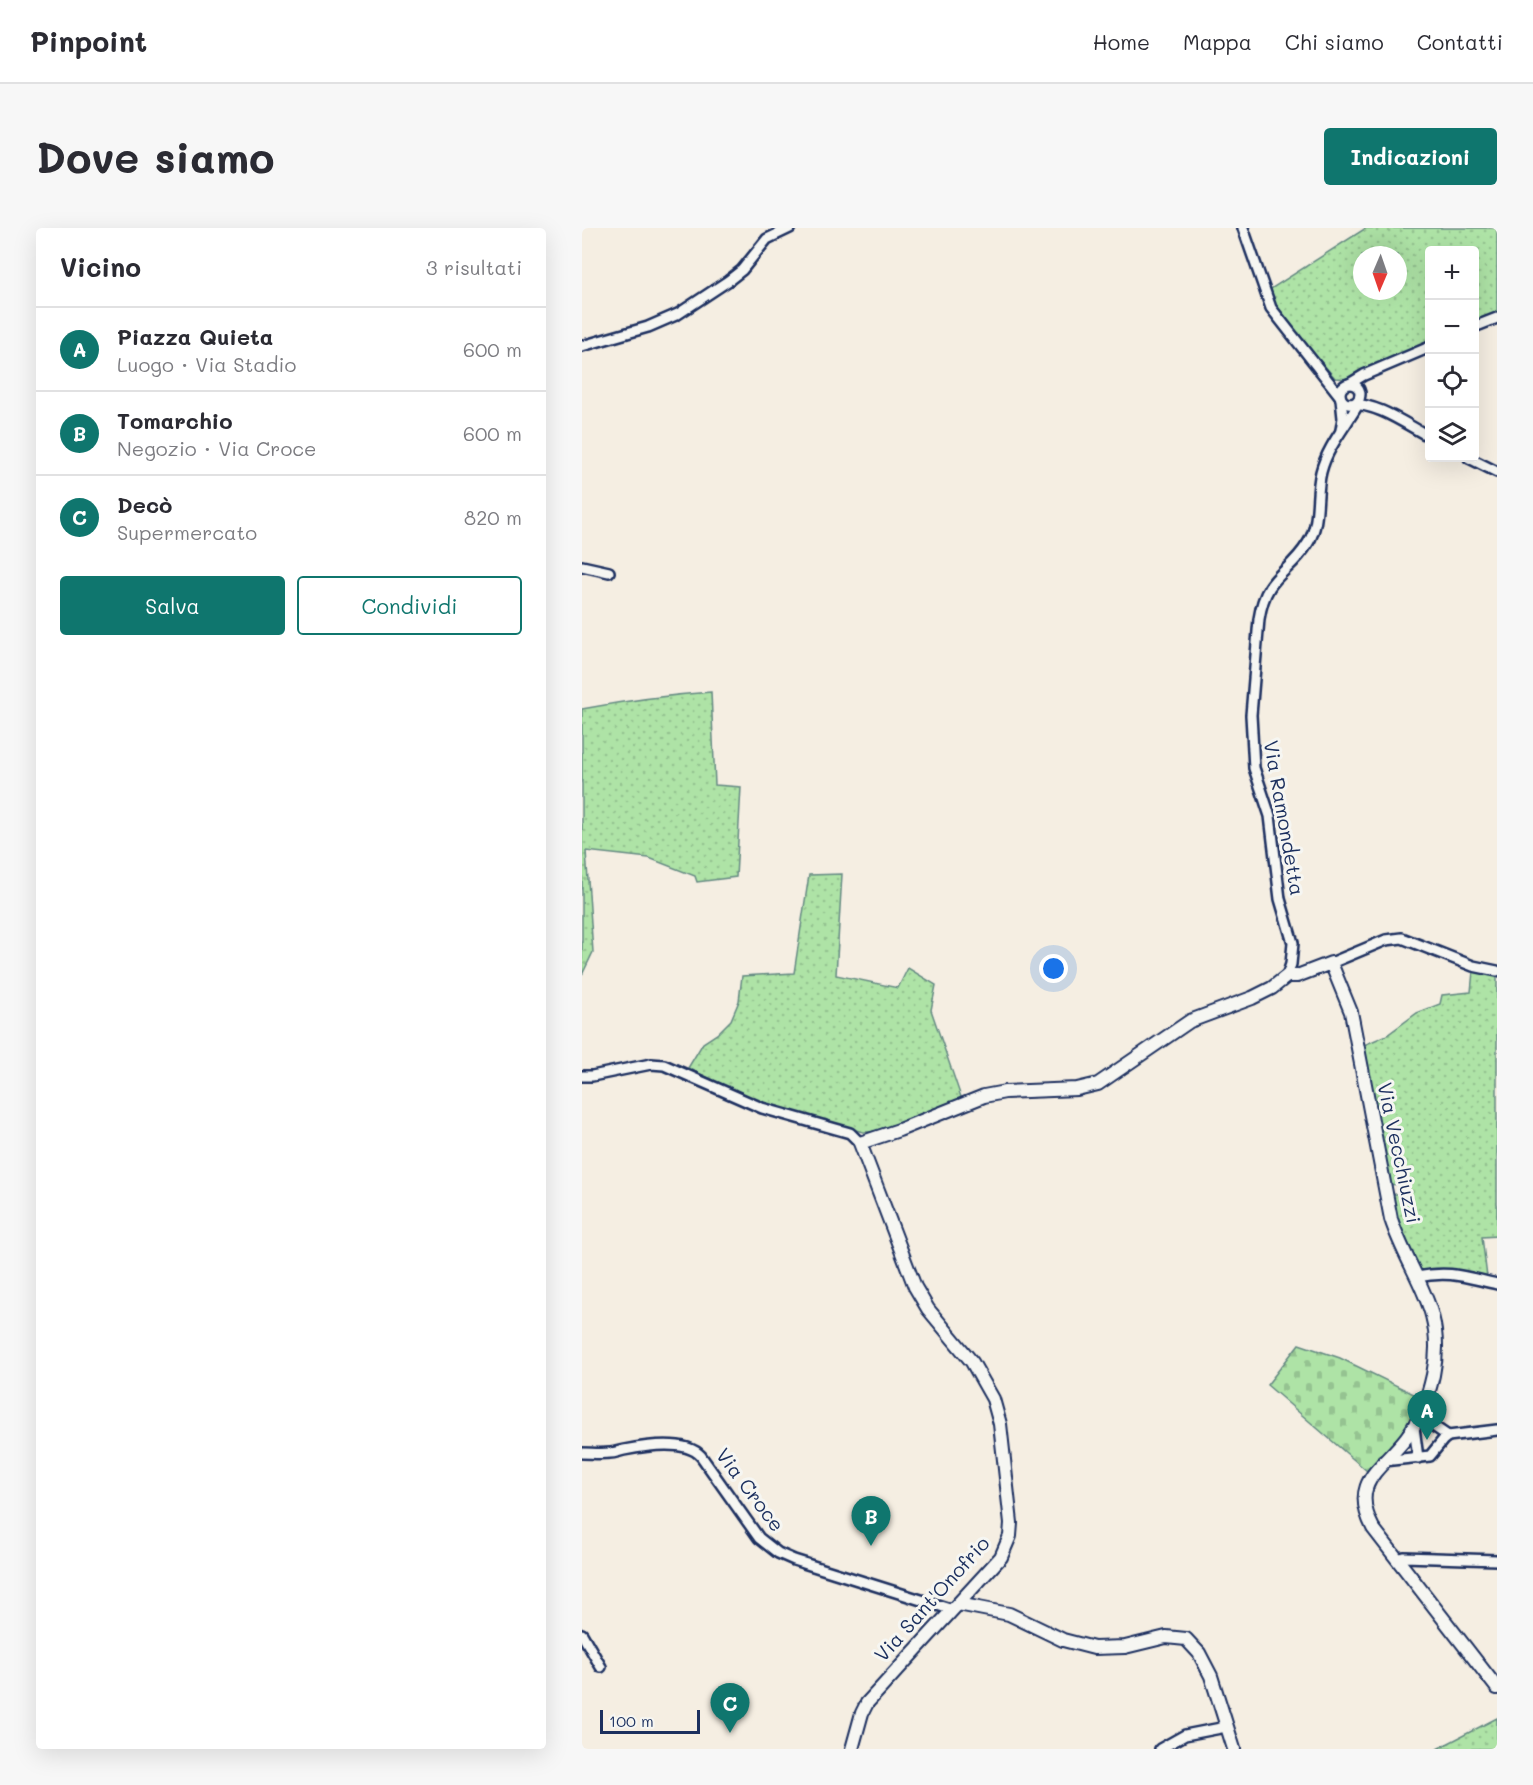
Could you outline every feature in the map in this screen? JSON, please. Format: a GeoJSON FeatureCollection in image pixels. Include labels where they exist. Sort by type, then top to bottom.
{"type":"FeatureCollection","features":[{"type":"Feature","properties":{"kind":"main road"},"geometry":{"type":"LineString","coordinates":[[860,1143],[984,1096],[1018,1091],[1077,1089],[1098,1084],[1190,1021],[1252,998],[1272,988],[1287,976],[1297,976],[1331,963]]}},
{"type":"Feature","properties":{"kind":"main road","name":"Via Vecchiuzzi"},"geometry":{"type":"LineString","coordinates":[[1331,963],[1351,1012],[1391,1219],[1398,1240],[1432,1310],[1436,1327],[1432,1378],[1417,1422]]}},
{"type":"Feature","properties":{"kind":"main road","name":"Via Sant'Onofrio"},"geometry":{"type":"LineString","coordinates":[[852,1749],[862,1713],[873,1695],[1001,1557],[1010,1536],[1011,1523],[1000,1424],[993,1399],[972,1362],[928,1309],[915,1287],[860,1143]]}},
{"type":"Feature","properties":{"kind":"main road"},"geometry":{"type":"LineString","coordinates":[[1417,1422],[1406,1439],[1383,1461],[1371,1477],[1366,1488],[1364,1503],[1373,1528],[1497,1688]]}},
{"type":"Feature","properties":{"kind":"main road"},"geometry":{"type":"LineString","coordinates":[[955,1607],[1009,1614],[1063,1640],[1094,1648],[1125,1647],[1166,1636],[1186,1639],[1199,1653],[1211,1676],[1234,1749]]}},
{"type":"Feature","properties":{"kind":"street"},"geometry":{"type":"LineString","coordinates":[[582,346],[648,327],[678,314],[729,281],[742,270],[767,239],[790,228]]}},
{"type":"Feature","properties":{"kind":"street"},"geometry":{"type":"LineString","coordinates":[[1243,228],[1271,308],[1324,374],[1352,398]]}},
{"type":"Feature","properties":{"kind":"street"},"geometry":{"type":"LineString","coordinates":[[1479,325],[1497,318]]}},
{"type":"Feature","properties":{"kind":"street"},"geometry":{"type":"LineString","coordinates":[[1425,349],[1364,375],[1341,389],[1352,398],[1425,434]]}},
{"type":"Feature","properties":{"kind":"street"},"geometry":{"type":"LineString","coordinates":[[1340,435],[1343,418],[1352,398],[1365,380],[1380,369]]}},
{"type":"Feature","properties":{"kind":"street"},"geometry":{"type":"LineString","coordinates":[[1324,374],[1333,380],[1354,385],[1352,398]]}},
{"type":"Feature","properties":{"kind":"street","name":"Via Ramondetta"},"geometry":{"type":"LineString","coordinates":[[1287,976],[1293,943],[1280,899],[1270,816],[1254,768],[1251,715],[1259,618],[1261,603],[1271,583],[1299,555],[1311,537],[1317,510],[1320,474],[1328,452],[1340,435],[1352,398]]}},
{"type":"Feature","properties":{"kind":"street"},"geometry":{"type":"LineString","coordinates":[[1477,462],[1496,472]]}},
{"type":"Feature","properties":{"kind":"street"},"geometry":{"type":"LineString","coordinates":[[582,566],[609,572]]}},
{"type":"Feature","properties":{"kind":"street"},"geometry":{"type":"LineString","coordinates":[[1331,963],[1386,940],[1402,938],[1473,966],[1497,971]]}},
{"type":"Feature","properties":{"kind":"street"},"geometry":{"type":"LineString","coordinates":[[582,1076],[651,1064],[664,1065],[762,1108],[850,1133],[860,1143]]}},
{"type":"Feature","properties":{"kind":"street"},"geometry":{"type":"LineString","coordinates":[[1417,1277],[1438,1273],[1477,1278],[1497,1284]]}},
{"type":"Feature","properties":{"kind":"street"},"geometry":{"type":"LineString","coordinates":[[1418,1458],[1417,1422],[1448,1436],[1497,1430]]}},
{"type":"Feature","properties":{"kind":"street"},"geometry":{"type":"LineString","coordinates":[[1383,1461],[1430,1456],[1448,1436]]}},
{"type":"Feature","properties":{"kind":"street","name":"Via Croce"},"geometry":{"type":"LineString","coordinates":[[582,1453],[611,1454],[624,1450],[666,1445],[693,1449],[701,1456],[759,1538],[778,1553],[794,1560],[955,1607]]}},
{"type":"Feature","properties":{"kind":"street"},"geometry":{"type":"LineString","coordinates":[[1397,1559],[1404,1557],[1497,1560]]}},
{"type":"Feature","properties":{"kind":"street"},"geometry":{"type":"LineString","coordinates":[[582,1634],[601,1667]]}},
{"type":"Feature","properties":{"kind":"street"},"geometry":{"type":"LineString","coordinates":[[1160,1749],[1185,1735],[1226,1727]]}},
{"type":"Feature","properties":{"kind":"green space"},"geometry":{"type":"Polygon","coordinates":[[[1366,228],[1497,228],[1497,313],[1479,321],[1479,246],[1425,246],[1425,346],[1351,379],[1335,378],[1279,313],[1269,290],[1366,228]]]}},
{"type":"Feature","properties":{"kind":"green space"},"geometry":{"type":"Polygon","coordinates":[[[711,692],[715,785],[741,787],[736,877],[697,882],[695,876],[649,858],[586,851],[593,952],[582,975],[582,709],[711,692]]]}},
{"type":"Feature","properties":{"kind":"green space"},"geometry":{"type":"Polygon","coordinates":[[[842,874],[836,975],[898,988],[908,968],[936,985],[931,1010],[962,1100],[914,1121],[888,1129],[863,1132],[765,1105],[688,1068],[703,1043],[717,1034],[731,1020],[739,1001],[742,976],[794,973],[809,875],[842,874]]]}},
{"type":"Feature","properties":{"kind":"green space"},"geometry":{"type":"Polygon","coordinates":[[[1473,971],[1497,975],[1497,1236],[1482,1237],[1487,1277],[1435,1270],[1420,1271],[1401,1230],[1391,1195],[1401,1193],[1400,1184],[1389,1185],[1364,1045],[1387,1035],[1417,1013],[1440,1004],[1442,995],[1471,992],[1473,971]]]}},
{"type":"Feature","properties":{"kind":"green space"},"geometry":{"type":"Polygon","coordinates":[[[1299,1344],[1340,1358],[1418,1396],[1415,1403],[1418,1411],[1401,1435],[1367,1471],[1267,1385],[1299,1344]]]}},
{"type":"Feature","properties":{"kind":"green space"},"geometry":{"type":"Polygon","coordinates":[[[1497,1718],[1497,1749],[1437,1749],[1497,1718]]]}},
{"type":"Feature","properties":{"kind":"place","name":"Piazza Quieta"},"geometry":{"type":"Point","coordinates":[1427,1440]}},
{"type":"Feature","properties":{"kind":"place","name":"Tomarchio"},"geometry":{"type":"Point","coordinates":[871,1546]}},
{"type":"Feature","properties":{"kind":"place","name":"Decò"},"geometry":{"type":"Point","coordinates":[730,1733]}}]}
